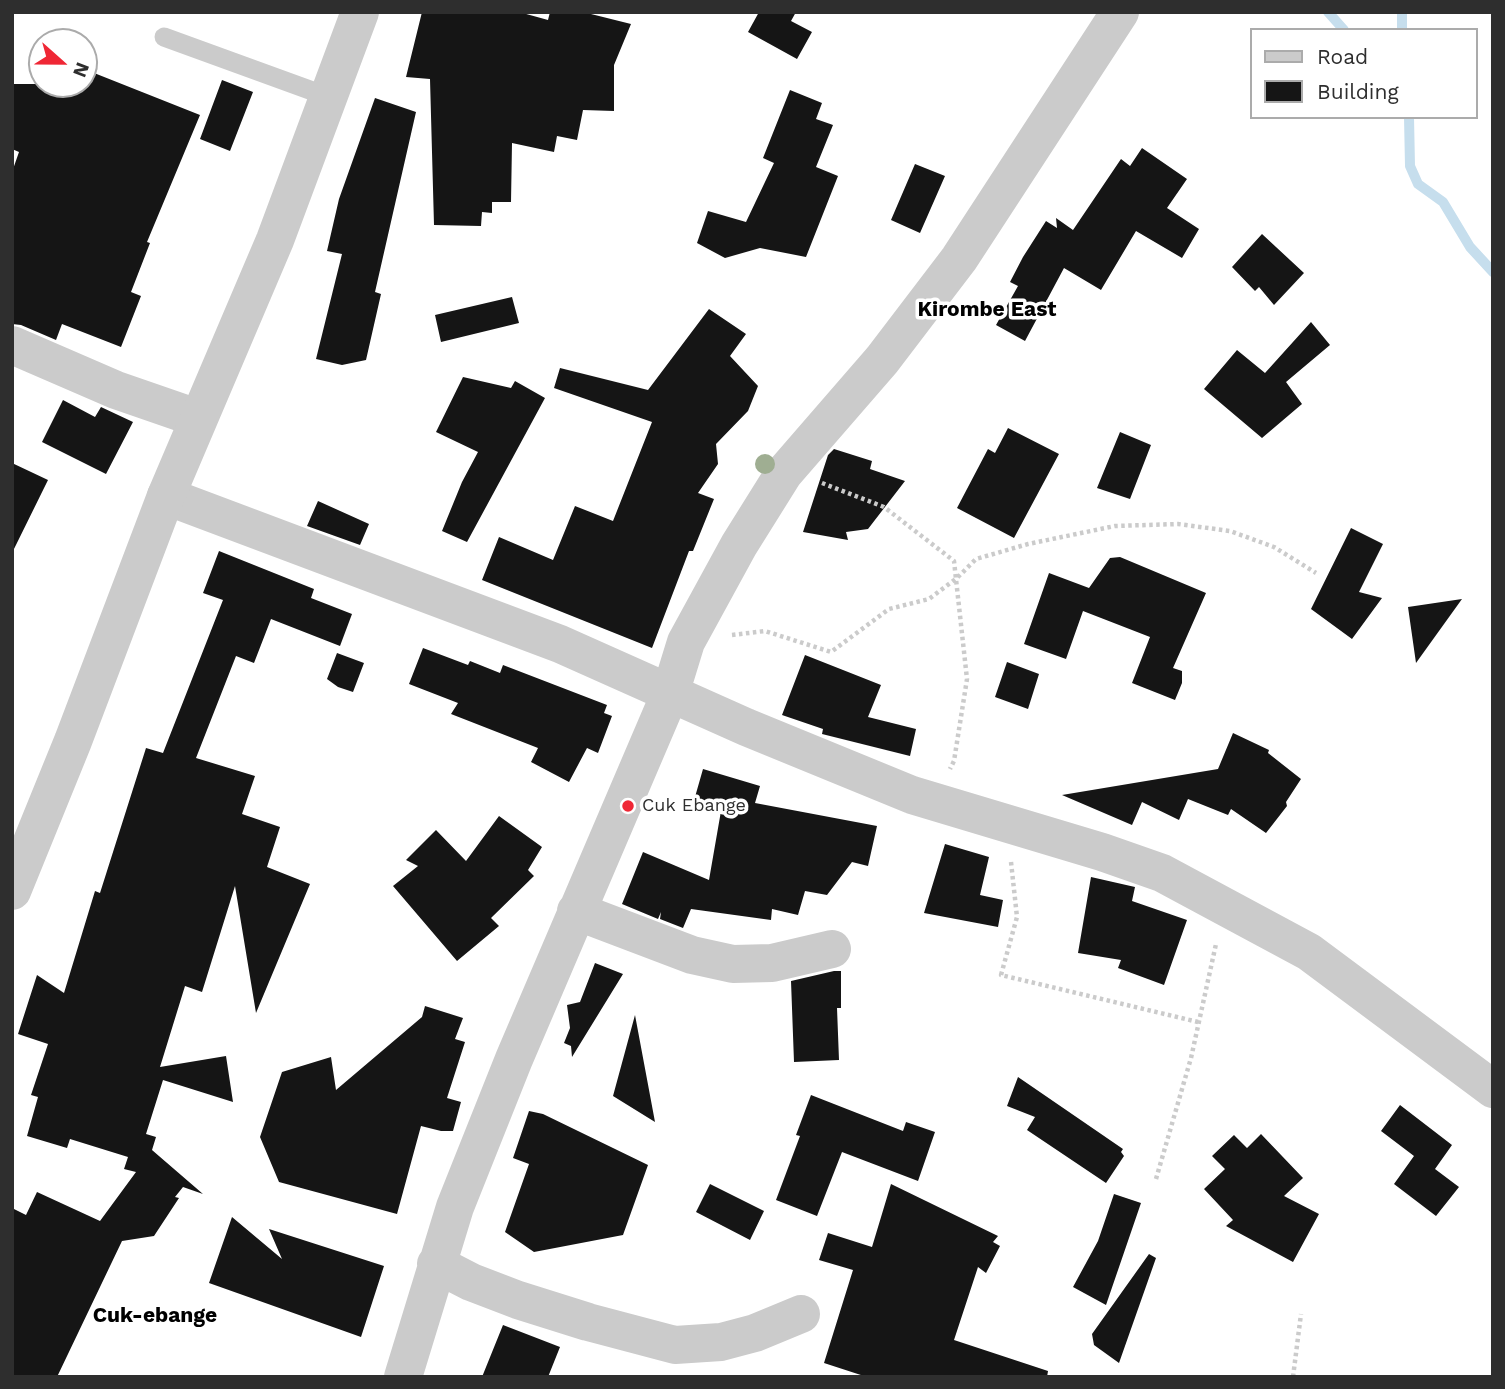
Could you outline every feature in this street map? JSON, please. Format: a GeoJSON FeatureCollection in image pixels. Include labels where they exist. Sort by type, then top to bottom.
{"type":"FeatureCollection","features":[{"type":"Feature","properties":{"kind":"street"},"geometry":{"type":"LineString","coordinates":[[12,891],[73,741],[197,418],[275,240],[360,12]]}},
{"type":"Feature","properties":{"kind":"street"},"geometry":{"type":"LineString","coordinates":[[403,1377],[436,1264],[469,1170],[576,911],[670,694],[686,642],[739,545],[784,473],[882,360],[959,260],[1120,12]]}},
{"type":"Feature","properties":{"kind":"street"},"geometry":{"type":"LineString","coordinates":[[12,345],[116,390],[197,418]]}},
{"type":"Feature","properties":{"kind":"street"},"geometry":{"type":"LineString","coordinates":[[166,496],[560,644],[670,694],[900,790],[1162,873],[1309,952],[1493,1089]]}},
{"type":"Feature","properties":{"kind":"street"},"geometry":{"type":"LineString","coordinates":[[576,911],[692,955],[733,964],[772,963],[832,949]]}},
{"type":"Feature","properties":{"kind":"street"},"geometry":{"type":"LineString","coordinates":[[436,1264],[471,1282],[518,1300],[675,1345],[721,1342],[755,1333],[801,1314]]}},
{"type":"Feature","properties":{"kind":"lane"},"geometry":{"type":"LineString","coordinates":[[164,37],[329,97]]}},
{"type":"Feature","properties":{"kind":"path"},"geometry":{"type":"LineString","coordinates":[[784,473],[814,480],[884,507],[954,561],[967,679],[954,761],[935,803]]}},
{"type":"Feature","properties":{"kind":"path"},"geometry":{"type":"LineString","coordinates":[[686,642],[765,631],[831,652],[889,609],[929,599],[957,578],[976,559],[1028,544],[1115,526],[1178,524],[1230,531],[1274,547],[1316,573]]}},
{"type":"Feature","properties":{"kind":"path"},"geometry":{"type":"LineString","coordinates":[[1004,824],[1013,869],[1017,916],[1002,975],[1198,1022]]}},
{"type":"Feature","properties":{"kind":"path"},"geometry":{"type":"LineString","coordinates":[[1156,1179],[1198,1022],[1225,905]]}},
{"type":"Feature","properties":{"kind":"path"},"geometry":{"type":"LineString","coordinates":[[1293,1377],[1301,1314]]}},
{"type":"Feature","properties":{"kind":"building"},"geometry":{"type":"Polygon","coordinates":[[[422,12],[519,12],[548,20],[550,12],[583,12],[631,24],[614,65],[614,111],[583,110],[577,140],[557,136],[554,152],[512,143],[511,202],[492,202],[492,213],[482,212],[481,226],[434,225],[430,79],[406,77],[422,12]]]}},
{"type":"Feature","properties":{"kind":"building"},"geometry":{"type":"Polygon","coordinates":[[[759,12],[796,12],[791,21],[812,32],[797,59],[748,32],[759,12]]]}},
{"type":"Feature","properties":{"kind":"building"},"geometry":{"type":"Polygon","coordinates":[[[98,75],[200,115],[147,242],[150,243],[131,292],[141,296],[121,347],[62,324],[56,340],[21,325],[12,324],[12,172],[19,152],[12,149],[12,84],[28,84],[28,98],[98,98],[98,75]]]}},
{"type":"Feature","properties":{"kind":"building"},"geometry":{"type":"Polygon","coordinates":[[[222,80],[253,92],[230,151],[200,139],[222,80]]]}},
{"type":"Feature","properties":{"kind":"building"},"geometry":{"type":"Polygon","coordinates":[[[790,90],[822,103],[816,119],[833,125],[816,167],[838,176],[806,257],[760,248],[725,258],[697,243],[708,211],[746,222],[774,163],[763,158],[790,90]]]}},
{"type":"Feature","properties":{"kind":"building"},"geometry":{"type":"Polygon","coordinates":[[[375,98],[416,112],[375,292],[381,294],[366,360],[342,365],[316,359],[342,254],[327,251],[339,199],[375,98]]]}},
{"type":"Feature","properties":{"kind":"building"},"geometry":{"type":"Polygon","coordinates":[[[1142,148],[1187,179],[1167,208],[1199,229],[1182,258],[1136,231],[1101,290],[1064,268],[1025,341],[996,325],[1018,286],[1010,282],[1046,221],[1057,228],[1056,218],[1073,230],[1121,159],[1130,166],[1142,148]]]}},
{"type":"Feature","properties":{"kind":"building"},"geometry":{"type":"Polygon","coordinates":[[[915,164],[945,176],[920,233],[891,220],[915,164]]]}},
{"type":"Feature","properties":{"kind":"building"},"geometry":{"type":"Polygon","coordinates":[[[1262,234],[1304,273],[1274,305],[1259,287],[1255,291],[1232,267],[1262,234]]]}},
{"type":"Feature","properties":{"kind":"building"},"geometry":{"type":"Polygon","coordinates":[[[512,297],[519,323],[441,342],[435,315],[512,297]]]}},
{"type":"Feature","properties":{"kind":"building"},"geometry":{"type":"Polygon","coordinates":[[[709,309],[746,334],[730,356],[758,386],[748,411],[716,444],[718,464],[698,493],[714,499],[693,551],[689,551],[652,648],[482,580],[499,537],[553,560],[575,506],[613,521],[652,422],[554,388],[560,368],[648,390],[709,309]]]}},
{"type":"Feature","properties":{"kind":"building"},"geometry":{"type":"Polygon","coordinates":[[[1311,322],[1330,345],[1286,382],[1302,404],[1262,438],[1204,389],[1237,350],[1265,373],[1311,322]]]}},
{"type":"Feature","properties":{"kind":"building"},"geometry":{"type":"Polygon","coordinates":[[[463,377],[511,388],[515,381],[545,398],[467,542],[442,531],[462,482],[478,452],[436,432],[463,377]]]}},
{"type":"Feature","properties":{"kind":"building"},"geometry":{"type":"Polygon","coordinates":[[[63,400],[95,417],[101,407],[133,422],[106,474],[42,442],[63,400]]]}},
{"type":"Feature","properties":{"kind":"building"},"geometry":{"type":"Polygon","coordinates":[[[1008,428],[1059,454],[1014,538],[957,508],[988,449],[995,453],[1008,428]]]}},
{"type":"Feature","properties":{"kind":"building"},"geometry":{"type":"Polygon","coordinates":[[[1120,432],[1151,445],[1130,499],[1097,488],[1120,432]]]}},
{"type":"Feature","properties":{"kind":"building"},"geometry":{"type":"Polygon","coordinates":[[[834,449],[872,461],[870,469],[905,481],[868,529],[846,532],[848,540],[803,532],[828,455],[834,449]]]}},
{"type":"Feature","properties":{"kind":"building"},"geometry":{"type":"Polygon","coordinates":[[[12,463],[48,480],[12,553],[12,463]]]}},
{"type":"Feature","properties":{"kind":"building"},"geometry":{"type":"Polygon","coordinates":[[[318,501],[369,524],[360,545],[307,526],[318,501]]]}},
{"type":"Feature","properties":{"kind":"building"},"geometry":{"type":"Polygon","coordinates":[[[1351,528],[1383,544],[1359,592],[1382,598],[1352,639],[1311,609],[1351,528]]]}},
{"type":"Feature","properties":{"kind":"building"},"geometry":{"type":"Polygon","coordinates":[[[219,551],[314,589],[311,598],[352,614],[340,646],[271,619],[254,663],[236,656],[196,758],[255,776],[242,814],[280,827],[267,867],[310,884],[256,1013],[235,886],[202,992],[185,986],[160,1067],[226,1056],[233,1102],[163,1080],[146,1134],[156,1137],[152,1150],[203,1194],[183,1187],[175,1197],[179,1198],[154,1236],[122,1241],[57,1377],[12,1377],[12,1208],[26,1215],[37,1192],[100,1221],[136,1172],[124,1169],[128,1157],[70,1139],[67,1148],[27,1136],[38,1097],[31,1095],[48,1044],[18,1034],[37,975],[64,993],[95,891],[100,893],[146,748],[163,753],[223,600],[203,593],[219,551]]]}},
{"type":"Feature","properties":{"kind":"building"},"geometry":{"type":"Polygon","coordinates":[[[1120,557],[1206,593],[1173,668],[1182,671],[1182,683],[1175,700],[1132,683],[1150,637],[1083,611],[1066,659],[1024,644],[1049,573],[1089,588],[1110,558],[1120,557]]]}},
{"type":"Feature","properties":{"kind":"building"},"geometry":{"type":"Polygon","coordinates":[[[1462,599],[1416,663],[1408,607],[1462,599]]]}},
{"type":"Feature","properties":{"kind":"building"},"geometry":{"type":"Polygon","coordinates":[[[423,648],[468,665],[470,661],[500,673],[503,665],[607,705],[604,713],[612,716],[598,753],[587,748],[569,782],[531,762],[538,748],[451,714],[458,703],[409,684],[423,648]]]}},
{"type":"Feature","properties":{"kind":"building"},"geometry":{"type":"Polygon","coordinates":[[[337,653],[364,663],[353,692],[338,687],[327,679],[337,653]]]}},
{"type":"Feature","properties":{"kind":"building"},"geometry":{"type":"Polygon","coordinates":[[[805,655],[881,685],[868,717],[916,729],[910,756],[822,734],[823,729],[782,715],[805,655]]]}},
{"type":"Feature","properties":{"kind":"building"},"geometry":{"type":"Polygon","coordinates":[[[1007,662],[1039,674],[1028,709],[995,697],[1007,662]]]}},
{"type":"Feature","properties":{"kind":"building"},"geometry":{"type":"Polygon","coordinates":[[[1233,733],[1269,750],[1268,753],[1301,779],[1286,802],[1287,806],[1266,833],[1231,809],[1228,815],[1188,799],[1179,820],[1142,802],[1132,825],[1062,795],[1218,769],[1233,733]]]}},
{"type":"Feature","properties":{"kind":"building"},"geometry":{"type":"Polygon","coordinates":[[[703,769],[760,786],[755,803],[877,826],[868,866],[852,862],[827,895],[805,891],[798,915],[772,909],[771,920],[691,909],[683,928],[660,919],[661,912],[658,919],[622,904],[643,852],[709,880],[721,811],[693,804],[703,769]]]}},
{"type":"Feature","properties":{"kind":"building"},"geometry":{"type":"Polygon","coordinates":[[[499,816],[542,847],[528,870],[534,876],[491,918],[499,926],[457,961],[393,886],[418,866],[406,860],[436,830],[466,861],[499,816]]]}},
{"type":"Feature","properties":{"kind":"building"},"geometry":{"type":"Polygon","coordinates":[[[945,844],[989,857],[980,895],[1003,900],[998,927],[924,913],[945,844]]]}},
{"type":"Feature","properties":{"kind":"building"},"geometry":{"type":"Polygon","coordinates":[[[1091,877],[1135,887],[1132,901],[1187,920],[1164,985],[1118,968],[1121,960],[1078,953],[1091,877]]]}},
{"type":"Feature","properties":{"kind":"building"},"geometry":{"type":"Polygon","coordinates":[[[595,963],[623,974],[572,1057],[571,1046],[564,1043],[570,1028],[567,1005],[580,1002],[595,963]]]}},
{"type":"Feature","properties":{"kind":"building"},"geometry":{"type":"Polygon","coordinates":[[[841,971],[841,1008],[837,1008],[839,1060],[794,1062],[791,981],[841,971]]]}},
{"type":"Feature","properties":{"kind":"building"},"geometry":{"type":"Polygon","coordinates":[[[425,1006],[463,1018],[455,1039],[465,1042],[447,1098],[461,1102],[453,1131],[421,1126],[397,1214],[279,1182],[260,1137],[282,1072],[331,1057],[336,1090],[422,1017],[425,1006]]]}},
{"type":"Feature","properties":{"kind":"building"},"geometry":{"type":"Polygon","coordinates":[[[635,1015],[655,1122],[613,1096],[635,1015]]]}},
{"type":"Feature","properties":{"kind":"building"},"geometry":{"type":"Polygon","coordinates":[[[1018,1077],[1123,1149],[1121,1152],[1124,1156],[1106,1183],[1027,1130],[1035,1117],[1007,1106],[1018,1077]]]}},
{"type":"Feature","properties":{"kind":"building"},"geometry":{"type":"Polygon","coordinates":[[[811,1095],[903,1131],[906,1122],[935,1132],[918,1181],[842,1152],[817,1216],[776,1200],[800,1136],[796,1135],[811,1095]]]}},
{"type":"Feature","properties":{"kind":"building"},"geometry":{"type":"Polygon","coordinates":[[[1400,1105],[1452,1145],[1435,1169],[1459,1187],[1436,1216],[1394,1184],[1414,1156],[1381,1131],[1400,1105]]]}},
{"type":"Feature","properties":{"kind":"building"},"geometry":{"type":"Polygon","coordinates":[[[529,1111],[543,1114],[648,1165],[623,1235],[534,1252],[505,1232],[529,1164],[513,1158],[529,1111]]]}},
{"type":"Feature","properties":{"kind":"building"},"geometry":{"type":"Polygon","coordinates":[[[1261,1134],[1303,1178],[1284,1196],[1319,1214],[1293,1262],[1226,1226],[1233,1220],[1204,1189],[1225,1169],[1212,1156],[1234,1135],[1247,1148],[1261,1134]]]}},
{"type":"Feature","properties":{"kind":"building"},"geometry":{"type":"Polygon","coordinates":[[[710,1184],[764,1211],[750,1240],[696,1212],[710,1184]]]}},
{"type":"Feature","properties":{"kind":"building"},"geometry":{"type":"Polygon","coordinates":[[[891,1184],[998,1236],[993,1242],[1000,1246],[986,1273],[978,1267],[954,1340],[1048,1371],[1047,1377],[867,1377],[824,1363],[853,1270],[819,1260],[828,1233],[872,1247],[891,1184]]]}},
{"type":"Feature","properties":{"kind":"building"},"geometry":{"type":"Polygon","coordinates":[[[1114,1194],[1141,1203],[1106,1305],[1073,1287],[1098,1241],[1114,1194]]]}},
{"type":"Feature","properties":{"kind":"building"},"geometry":{"type":"Polygon","coordinates":[[[232,1217],[282,1259],[269,1229],[384,1266],[361,1337],[209,1283],[232,1217]]]}},
{"type":"Feature","properties":{"kind":"building"},"geometry":{"type":"Polygon","coordinates":[[[1149,1254],[1156,1258],[1119,1363],[1094,1345],[1092,1334],[1149,1254]]]}},
{"type":"Feature","properties":{"kind":"building"},"geometry":{"type":"Polygon","coordinates":[[[503,1325],[560,1347],[548,1377],[482,1377],[503,1325]]]}},
{"type":"Feature","properties":{"kind":"waterway"},"geometry":{"type":"LineString","coordinates":[[1328,12],[1342,28]]}},
{"type":"Feature","properties":{"kind":"waterway"},"geometry":{"type":"LineString","coordinates":[[1402,12],[1402,28]]}},
{"type":"Feature","properties":{"kind":"waterway"},"geometry":{"type":"LineString","coordinates":[[1409,119],[1410,166],[1418,184],[1443,202],[1470,247],[1493,272]]}},
{"type":"Feature","properties":{"kind":"place","name":"Cuk Ebange"},"geometry":{"type":"Point","coordinates":[628,806]}},
{"type":"Feature","properties":{"kind":"district","name":"Kirombe East"},"geometry":{"type":"Point","coordinates":[987,310]}},
{"type":"Feature","properties":{"kind":"district","name":"Cuk-ebange"},"geometry":{"type":"Point","coordinates":[155,1316]}}]}
